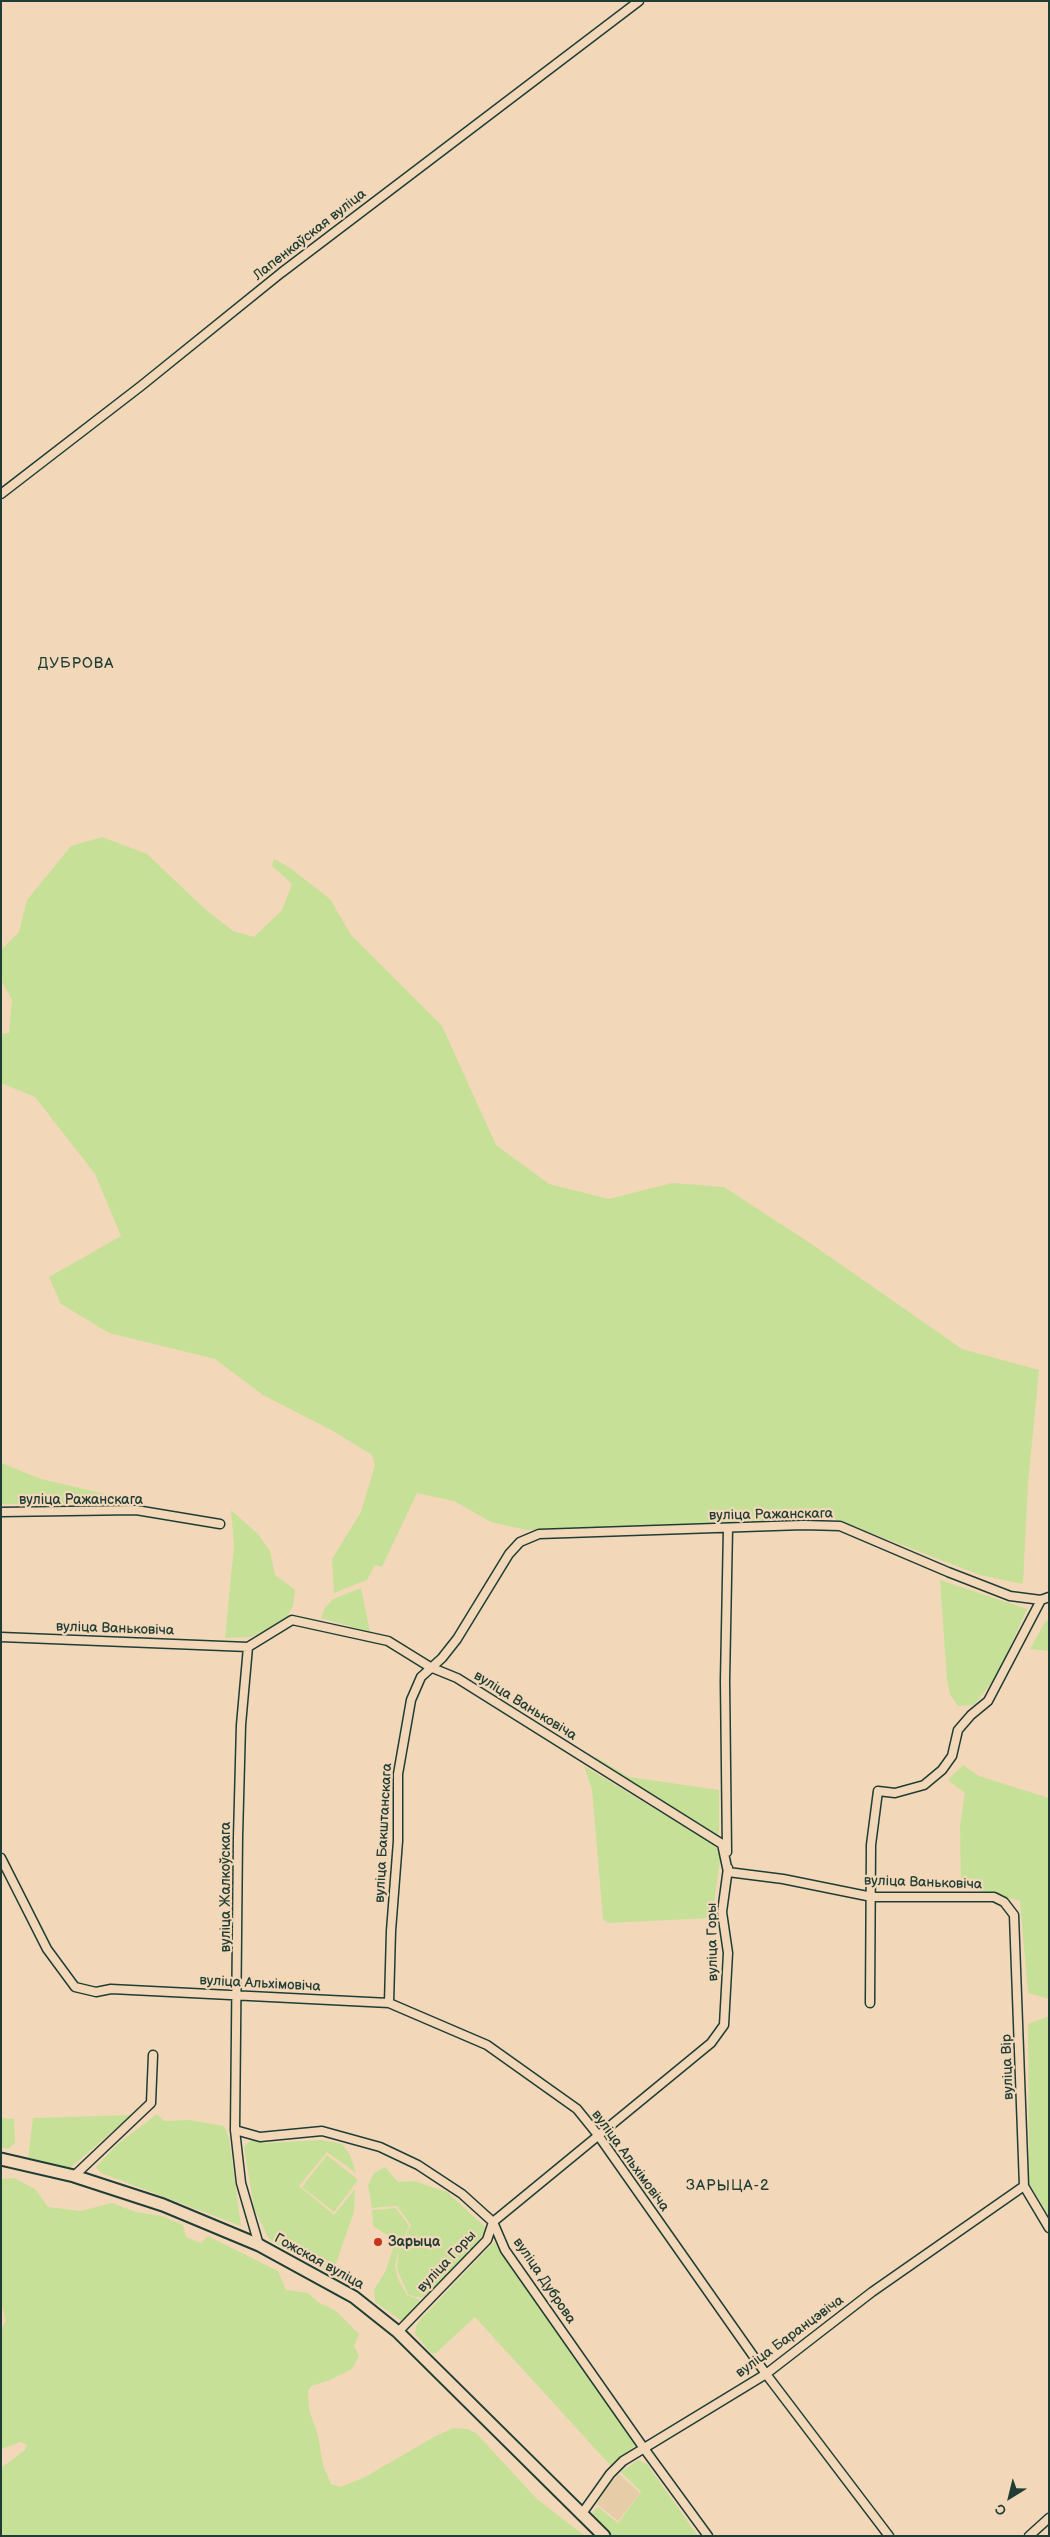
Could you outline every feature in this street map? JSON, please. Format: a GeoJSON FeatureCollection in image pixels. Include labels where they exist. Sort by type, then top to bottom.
{"type":"FeatureCollection","features":[{"type":"Feature","properties":{"kind":"street","name":"Лапенкаўская вуліца"},"geometry":{"type":"LineString","coordinates":[[1,494],[141,386],[281,273],[639,1]]}},
{"type":"Feature","properties":{"kind":"street","name":"вуліца Ражанскага"},"geometry":{"type":"LineString","coordinates":[[1,1512],[136,1510],[220,1524]]}},
{"type":"Feature","properties":{"kind":"street","name":"вуліца Ражанскага"},"geometry":{"type":"LineString","coordinates":[[539,1534],[803,1525],[840,1526],[1010,1596],[1045,1598]]}},
{"type":"Feature","properties":{"kind":"street","name":"вуліца Горы"},"geometry":{"type":"LineString","coordinates":[[398,2332],[487,2240],[494,2222],[712,2043],[724,2025],[728,1953],[722,1912],[728,1872],[725,1690],[728,1528]]}},
{"type":"Feature","properties":{"kind":"street","name":"вуліца Бакштанскага"},"geometry":{"type":"LineString","coordinates":[[389,2003],[391,1931],[398,1841],[398,1774],[411,1700],[421,1677],[442,1658],[457,1639],[509,1554],[520,1542],[539,1534]]}},
{"type":"Feature","properties":{"kind":"street"},"geometry":{"type":"LineString","coordinates":[[870,2003],[871,1846],[878,1791],[896,1793],[924,1785],[942,1770],[952,1756],[958,1730],[970,1715],[988,1701],[1045,1598]]}},
{"type":"Feature","properties":{"kind":"street","name":"вуліца Ваньковіча"},"geometry":{"type":"LineString","coordinates":[[1,1638],[248,1647],[292,1620],[388,1641],[430,1667],[457,1678],[722,1844],[728,1872],[783,1879],[872,1897],[994,1897],[1004,1902]]}},
{"type":"Feature","properties":{"kind":"street","name":"вуліца Жалкоўскага"},"geometry":{"type":"LineString","coordinates":[[248,1647],[241,1725],[235,2130],[241,2183],[256,2228],[259,2245]]}},
{"type":"Feature","properties":{"kind":"street","name":"вуліца Альхімовіча"},"geometry":{"type":"LineString","coordinates":[[1,1858],[28,1906],[47,1949],[75,1987],[96,1992],[111,1988],[389,2003],[487,2045],[577,2109],[598,2135],[766,2374],[889,2536]]}},
{"type":"Feature","properties":{"kind":"street","name":"вуліца Вір"},"geometry":{"type":"LineString","coordinates":[[1004,1902],[1014,1915],[1024,2186],[1049,2228]]}},
{"type":"Feature","properties":{"kind":"street"},"geometry":{"type":"LineString","coordinates":[[74,2176],[151,2103],[153,2055]]}},
{"type":"Feature","properties":{"kind":"street","name":"вуліца Дуброва"},"geometry":{"type":"LineString","coordinates":[[235,2130],[260,2136],[322,2131],[380,2148],[418,2165],[462,2194],[494,2222],[505,2250],[708,2536]]}},
{"type":"Feature","properties":{"kind":"street","name":"Гожская вуліца"},"geometry":{"type":"LineString","coordinates":[[1,2159],[74,2176],[163,2204],[259,2245],[354,2297],[398,2332],[604,2536]]}},
{"type":"Feature","properties":{"kind":"street","name":"вуліца Баранцэвіча"},"geometry":{"type":"LineString","coordinates":[[581,2515],[610,2474],[623,2461],[643,2447],[766,2374],[872,2292],[1024,2186]]}},
{"type":"Feature","properties":{"kind":"street"},"geometry":{"type":"LineString","coordinates":[[1029,2536],[1049,2518]]}},
{"type":"Feature","properties":{"kind":"shaded area"},"geometry":{"type":"Polygon","coordinates":[[[619,2474],[640,2493],[618,2521],[597,2504],[609,2483],[619,2474]]]}},
{"type":"Feature","properties":{"kind":"green space"},"geometry":{"type":"Polygon","coordinates":[[[102,837],[147,854],[205,909],[233,931],[254,937],[282,910],[292,884],[272,866],[274,859],[290,868],[330,899],[351,935],[442,1026],[496,1145],[549,1184],[609,1199],[672,1183],[724,1187],[810,1243],[962,1349],[1039,1370],[1028,1484],[1023,1584],[980,1575],[832,1518],[526,1530],[491,1522],[454,1501],[417,1493],[382,1567],[375,1565],[367,1580],[334,1593],[332,1559],[361,1512],[375,1465],[372,1455],[333,1431],[263,1395],[215,1359],[109,1333],[61,1304],[49,1277],[121,1236],[95,1174],[35,1097],[1,1083],[1,1034],[9,1033],[12,1000],[1,980],[1,950],[19,932],[27,900],[71,846],[102,837]]]}},
{"type":"Feature","properties":{"kind":"green space"},"geometry":{"type":"Polygon","coordinates":[[[1,1463],[41,1479],[110,1495],[115,1503],[1,1504],[1,1463]]]}},
{"type":"Feature","properties":{"kind":"green space"},"geometry":{"type":"Polygon","coordinates":[[[231,1510],[258,1534],[270,1551],[275,1575],[295,1590],[293,1606],[284,1621],[251,1637],[225,1638],[234,1546],[231,1510]]]}},
{"type":"Feature","properties":{"kind":"green space"},"geometry":{"type":"Polygon","coordinates":[[[940,1580],[1027,1609],[998,1674],[974,1705],[958,1706],[950,1694],[947,1680],[940,1580]]]}},
{"type":"Feature","properties":{"kind":"green space"},"geometry":{"type":"Polygon","coordinates":[[[361,1588],[370,1632],[321,1618],[325,1608],[333,1599],[361,1588]]]}},
{"type":"Feature","properties":{"kind":"green space"},"geometry":{"type":"Polygon","coordinates":[[[1049,1619],[1049,1651],[1030,1649],[1045,1622],[1049,1619]]]}},
{"type":"Feature","properties":{"kind":"green space"},"geometry":{"type":"Polygon","coordinates":[[[596,1757],[629,1777],[719,1790],[719,1833],[715,1835],[596,1762],[596,1757]]]}},
{"type":"Feature","properties":{"kind":"green space"},"geometry":{"type":"Polygon","coordinates":[[[963,1765],[979,1776],[1049,1798],[1049,1999],[1028,1993],[1020,1901],[961,1886],[960,1825],[965,1793],[948,1780],[963,1765]]]}},
{"type":"Feature","properties":{"kind":"green space"},"geometry":{"type":"Polygon","coordinates":[[[584,1766],[711,1843],[721,1853],[712,1918],[608,1923],[603,1919],[592,1790],[584,1766]]]}},
{"type":"Feature","properties":{"kind":"green space"},"geometry":{"type":"Polygon","coordinates":[[[1049,2016],[1049,2216],[1029,2183],[1028,2024],[1049,2016]]]}},
{"type":"Feature","properties":{"kind":"green space"},"geometry":{"type":"Polygon","coordinates":[[[157,2114],[164,2121],[189,2120],[224,2126],[229,2138],[241,2226],[101,2173],[96,2167],[118,2144],[157,2114]]]}},
{"type":"Feature","properties":{"kind":"green space"},"geometry":{"type":"Polygon","coordinates":[[[131,2115],[70,2168],[28,2159],[33,2118],[131,2115]]]}},
{"type":"Feature","properties":{"kind":"green space"},"geometry":{"type":"Polygon","coordinates":[[[1,2118],[14,2119],[15,2143],[8,2149],[1,2147],[1,2118]]]}},
{"type":"Feature","properties":{"kind":"green space"},"geometry":{"type":"Polygon","coordinates":[[[251,2140],[266,2143],[321,2140],[342,2144],[350,2155],[356,2173],[327,2152],[299,2186],[334,2215],[355,2189],[354,2212],[334,2269],[326,2270],[272,2242],[267,2235],[254,2208],[244,2147],[251,2140]]]}},
{"type":"Feature","properties":{"kind":"green space"},"geometry":{"type":"Polygon","coordinates":[[[327,2155],[358,2180],[334,2212],[302,2187],[327,2155]]]}},
{"type":"Feature","properties":{"kind":"green space"},"geometry":{"type":"Polygon","coordinates":[[[385,2167],[398,2182],[414,2181],[447,2192],[486,2228],[476,2246],[423,2297],[415,2297],[408,2294],[397,2269],[399,2250],[395,2266],[398,2279],[407,2295],[420,2300],[402,2321],[375,2302],[374,2290],[385,2272],[394,2246],[390,2237],[373,2226],[372,2210],[396,2208],[409,2226],[399,2249],[411,2225],[397,2206],[372,2208],[368,2185],[374,2173],[385,2167]]]}},
{"type":"Feature","properties":{"kind":"green space"},"geometry":{"type":"Polygon","coordinates":[[[14,2178],[35,2189],[48,2207],[81,2211],[112,2203],[136,2212],[162,2216],[183,2225],[186,2237],[201,2243],[208,2236],[278,2271],[286,2290],[308,2293],[318,2302],[336,2311],[359,2334],[354,2346],[359,2356],[352,2369],[330,2380],[311,2386],[308,2391],[309,2410],[318,2435],[323,2465],[331,2484],[341,2487],[365,2477],[453,2428],[468,2429],[476,2433],[537,2499],[585,2536],[1,2536],[1,2468],[25,2450],[27,2445],[21,2442],[1,2449],[1,2330],[6,2321],[1,2303],[1,2179],[14,2178]]]}},
{"type":"Feature","properties":{"kind":"green space"},"geometry":{"type":"Polygon","coordinates":[[[494,2242],[636,2445],[610,2465],[475,2317],[436,2353],[432,2354],[415,2334],[416,2326],[420,2320],[494,2242]]]}},
{"type":"Feature","properties":{"kind":"green space"},"geometry":{"type":"Polygon","coordinates":[[[638,2460],[647,2464],[698,2536],[613,2536],[593,2517],[593,2512],[598,2507],[618,2523],[641,2492],[621,2472],[638,2460]]]}},
{"type":"Feature","properties":{"kind":"place","name":"Зарыца"},"geometry":{"type":"Point","coordinates":[378,2242]}},
{"type":"Feature","properties":{"kind":"district","name":"ДУБРОВА"},"geometry":{"type":"Point","coordinates":[76,664]}},
{"type":"Feature","properties":{"kind":"district","name":"ЗАРЫЦА-2"},"geometry":{"type":"Point","coordinates":[728,2186]}}]}
